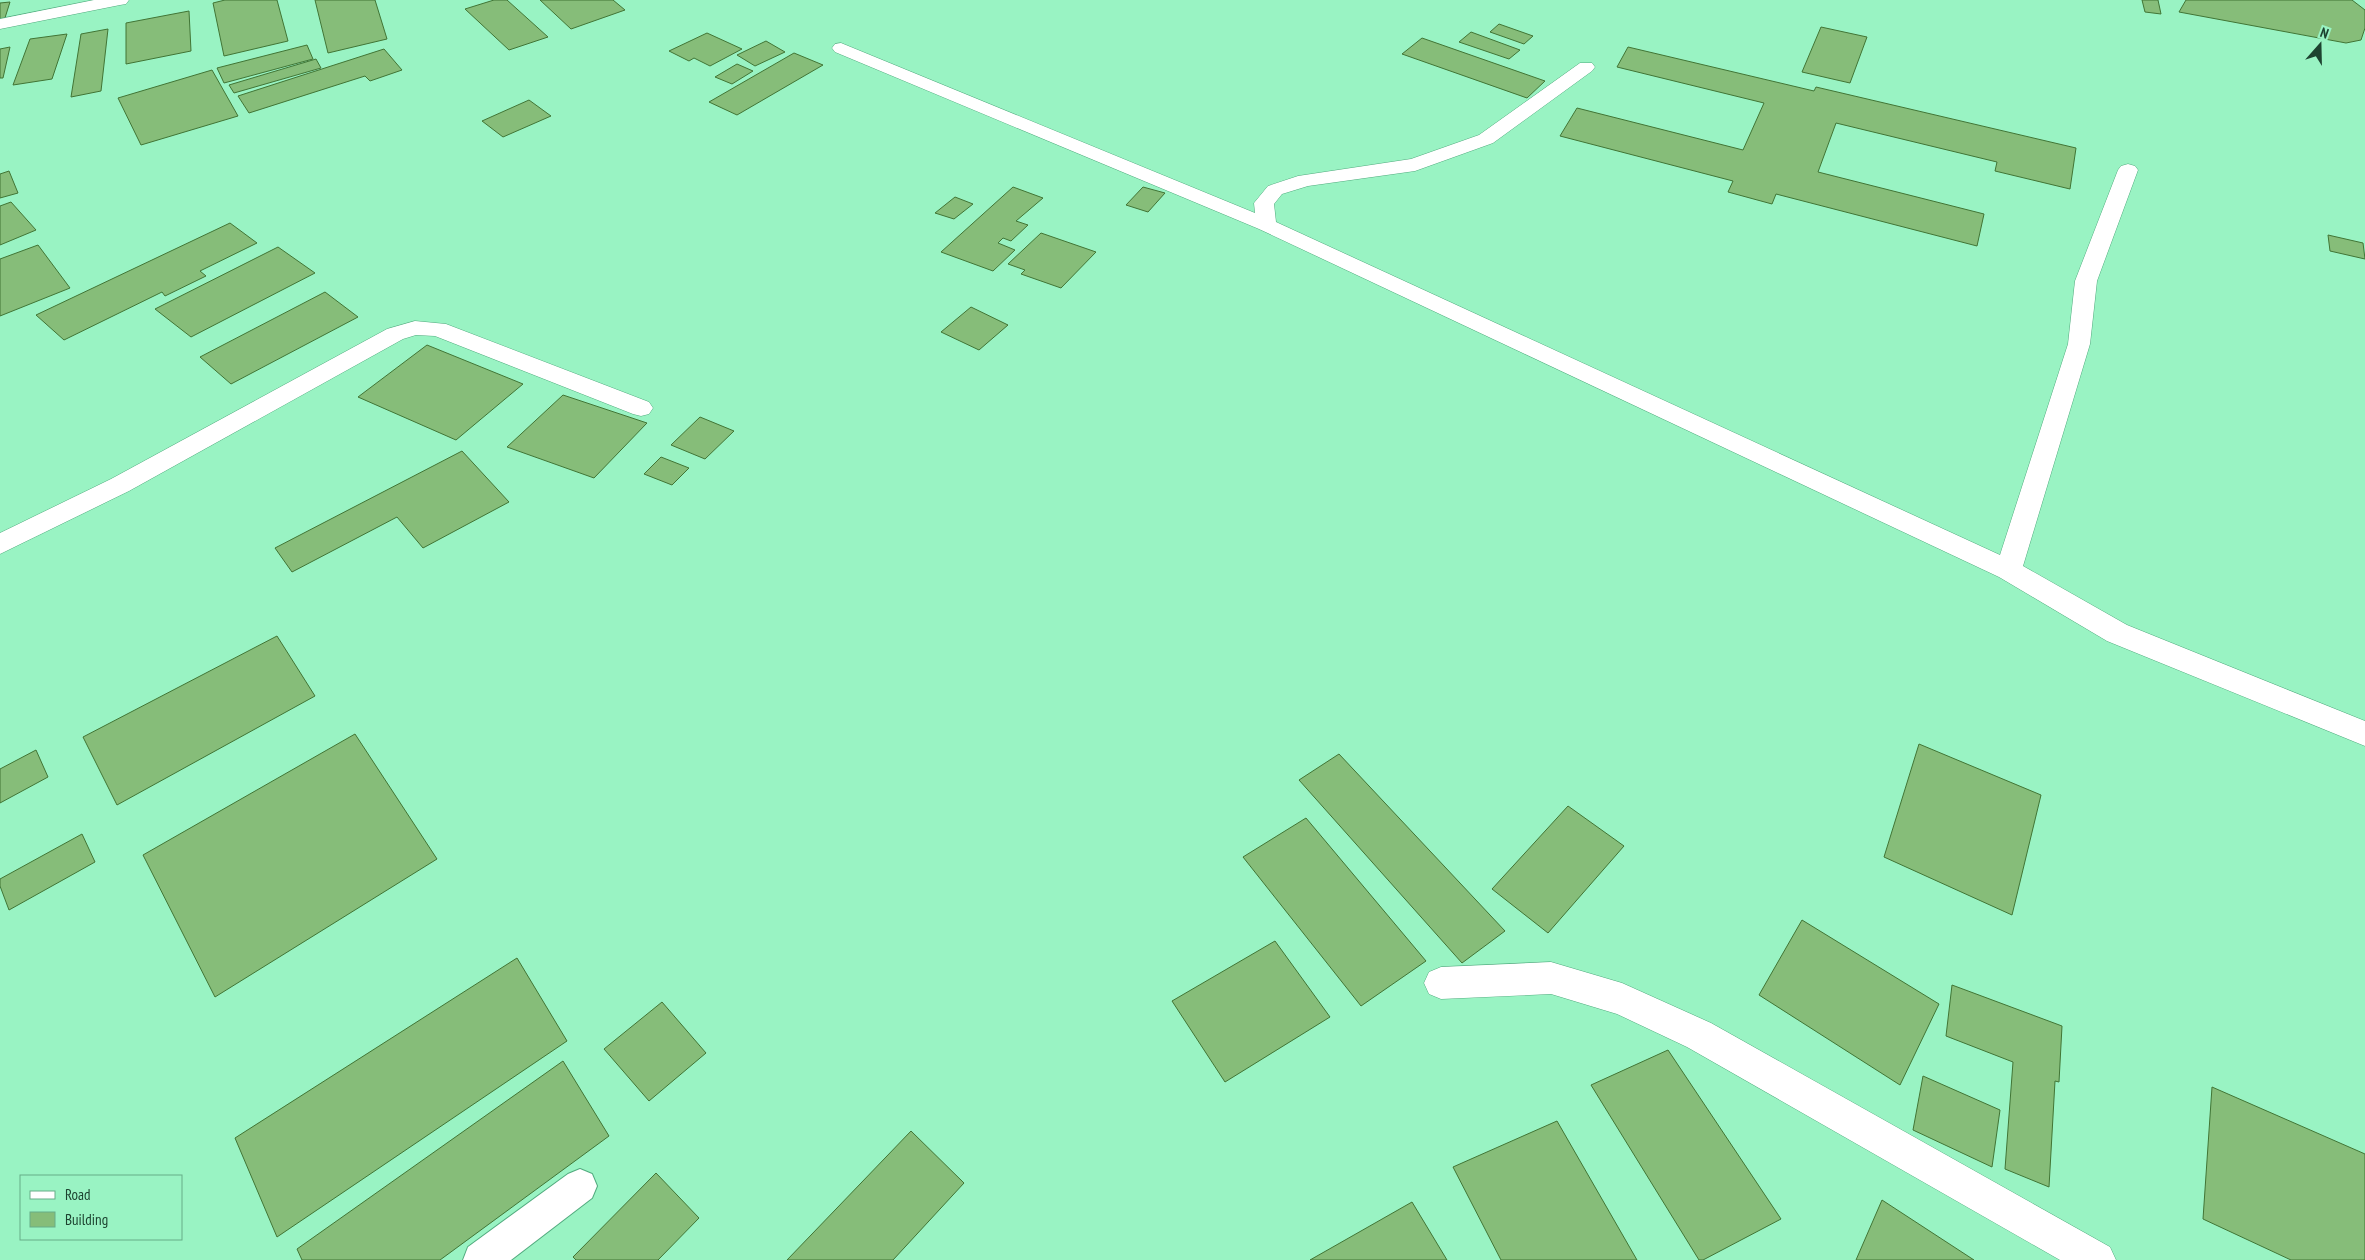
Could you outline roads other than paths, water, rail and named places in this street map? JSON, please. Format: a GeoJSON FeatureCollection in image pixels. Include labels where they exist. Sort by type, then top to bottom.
{"type":"FeatureCollection","features":[{"type":"Feature","properties":{"kind":"street"},"geometry":{"type":"LineString","coordinates":[[0,24],[120,0]]}},
{"type":"Feature","properties":{"kind":"street"},"geometry":{"type":"LineString","coordinates":[[841,48],[1266,225],[2008,570],[2117,633],[2365,734]]}},
{"type":"Feature","properties":{"kind":"street"},"geometry":{"type":"LineString","coordinates":[[1266,225],[1264,203],[1275,190],[1305,180],[1415,165],[1486,139],[1586,67]]}},
{"type":"Feature","properties":{"kind":"street"},"geometry":{"type":"LineString","coordinates":[[2008,570],[2079,344],[2086,281],[2128,170]]}},
{"type":"Feature","properties":{"kind":"street"},"geometry":{"type":"LineString","coordinates":[[0,544],[120,485],[396,334],[415,328],[438,329],[641,408]]}},
{"type":"Feature","properties":{"kind":"street"},"geometry":{"type":"LineString","coordinates":[[1441,983],[1551,978],[1622,1000],[1699,1035],[2097,1260]]}},
{"type":"Feature","properties":{"kind":"lane"},"geometry":{"type":"LineString","coordinates":[[481,1260],[580,1186]]}}]}
